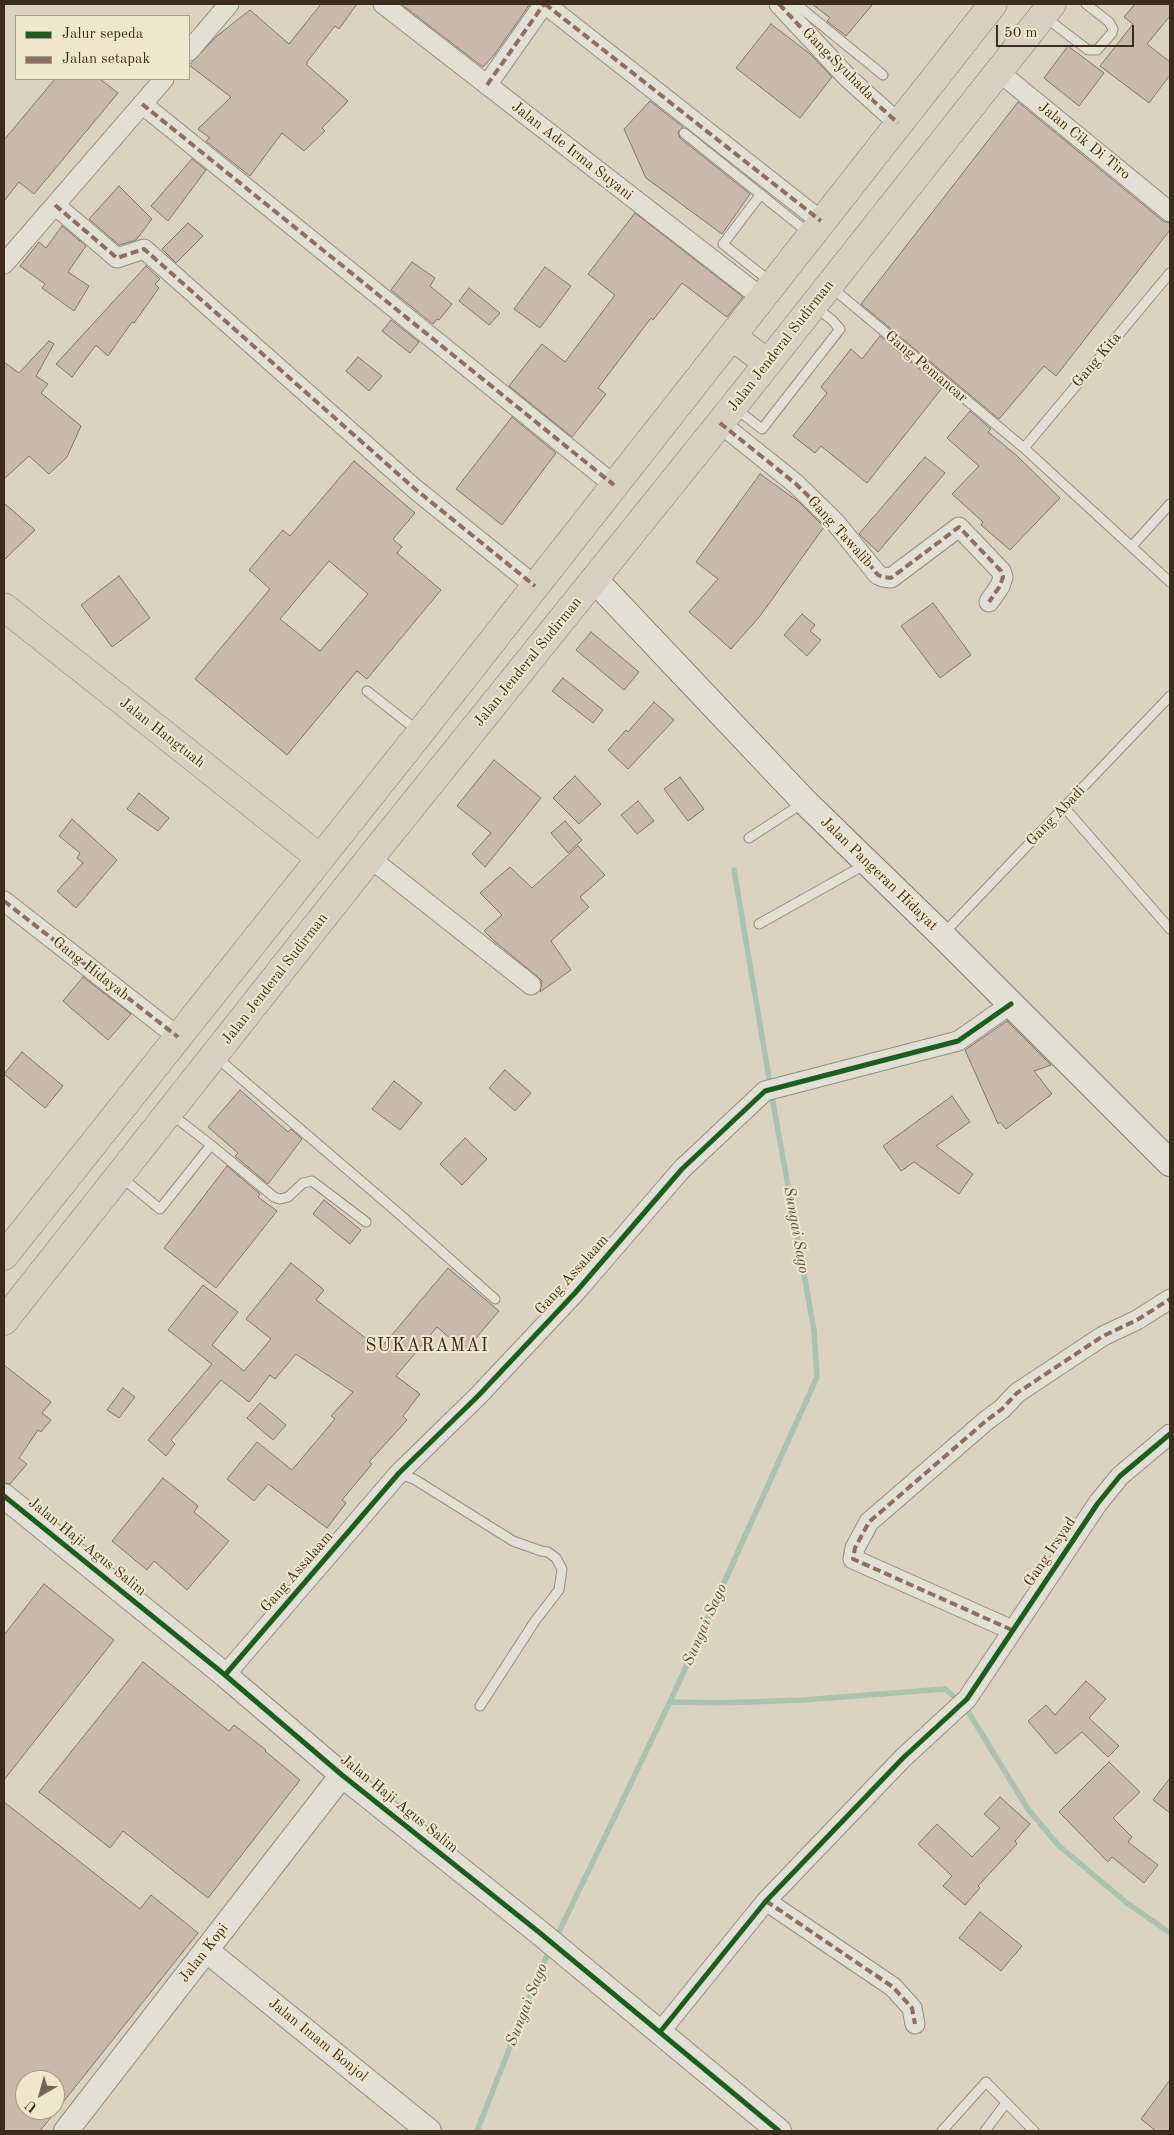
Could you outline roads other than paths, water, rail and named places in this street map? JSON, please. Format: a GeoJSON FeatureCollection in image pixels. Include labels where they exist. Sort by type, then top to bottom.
{"type":"FeatureCollection","features":[{"type":"Feature","properties":{"kind":"main road"},"geometry":{"type":"LineString","coordinates":[[4,1256],[420,733],[993,4]]}},
{"type":"Feature","properties":{"kind":"main road","name":"Jalan Jenderal Sudirman"},"geometry":{"type":"LineString","coordinates":[[4,1321],[370,858],[1048,10]]}},
{"type":"Feature","properties":{"kind":"main road"},"geometry":{"type":"LineString","coordinates":[[732,336],[767,363]]}},
{"type":"Feature","properties":{"kind":"main road","name":"Jalan Pangeran Hidayat"},"geometry":{"type":"LineString","coordinates":[[594,579],[805,802],[942,935],[1170,1163]]}},
{"type":"Feature","properties":{"kind":"main road","name":"Jalan Hangtuah"},"geometry":{"type":"LineString","coordinates":[[4,607],[320,858]]}},
{"type":"Feature","properties":{"kind":"street"},"geometry":{"type":"LineString","coordinates":[[190,49],[229,4]]}},
{"type":"Feature","properties":{"kind":"street","name":"Jalan Ade Irma Suyani"},"geometry":{"type":"LineString","coordinates":[[383,4],[487,85],[767,291]]}},
{"type":"Feature","properties":{"kind":"street"},"geometry":{"type":"LineString","coordinates":[[487,85],[544,4],[816,227]]}},
{"type":"Feature","properties":{"kind":"street","name":"Gang Syuhada"},"geometry":{"type":"LineString","coordinates":[[779,4],[848,78],[898,123]]}},
{"type":"Feature","properties":{"kind":"street","name":"Jalan Cik Di Tiro"},"geometry":{"type":"LineString","coordinates":[[998,71],[1170,212]]}},
{"type":"Feature","properties":{"kind":"street"},"geometry":{"type":"LineString","coordinates":[[4,264],[163,80]]}},
{"type":"Feature","properties":{"kind":"street"},"geometry":{"type":"LineString","coordinates":[[142,104],[614,485]]}},
{"type":"Feature","properties":{"kind":"street"},"geometry":{"type":"LineString","coordinates":[[55,204],[117,258],[144,249],[416,489],[535,586]]}},
{"type":"Feature","properties":{"kind":"street","name":"Gang Tawalib"},"geometry":{"type":"LineString","coordinates":[[726,415],[835,522],[878,575],[891,578],[959,527],[1001,570],[1003,578],[989,602]]}},
{"type":"Feature","properties":{"kind":"street"},"geometry":{"type":"LineString","coordinates":[[370,858],[532,985]]}},
{"type":"Feature","properties":{"kind":"street","name":"Gang Hidayah"},"geometry":{"type":"LineString","coordinates":[[4,901],[178,1037]]}},
{"type":"Feature","properties":{"kind":"street","name":"Gang Assalaam"},"geometry":{"type":"LineString","coordinates":[[225,1674],[399,1473],[478,1396],[569,1300],[682,1169],[765,1092],[958,1041],[1011,1004]]}},
{"type":"Feature","properties":{"kind":"street"},"geometry":{"type":"LineString","coordinates":[[1012,1630],[854,1559],[855,1548],[869,1522],[1002,1409],[1017,1393],[1102,1336],[1137,1320],[1170,1299]]}},
{"type":"Feature","properties":{"kind":"street","name":"Gang Irsyad"},"geometry":{"type":"LineString","coordinates":[[660,2032],[766,1901],[903,1758],[963,1704],[1098,1503],[1120,1476],[1170,1434]]}},
{"type":"Feature","properties":{"kind":"street","name":"Jalan Haji Agus Salim"},"geometry":{"type":"LineString","coordinates":[[4,1496],[225,1674],[342,1775],[540,1933],[779,2131]]}},
{"type":"Feature","properties":{"kind":"street","name":"Jalan Kopi"},"geometry":{"type":"LineString","coordinates":[[66,2131],[342,1775]]}},
{"type":"Feature","properties":{"kind":"street"},"geometry":{"type":"LineString","coordinates":[[766,1901],[893,1987],[912,2008],[915,2024]]}},
{"type":"Feature","properties":{"kind":"street","name":"Jalan Imam Bonjol"},"geometry":{"type":"LineString","coordinates":[[206,1950],[429,2131]]}},
{"type":"Feature","properties":{"kind":"lane"},"geometry":{"type":"LineString","coordinates":[[796,4],[883,75]]}},
{"type":"Feature","properties":{"kind":"lane"},"geometry":{"type":"LineString","coordinates":[[1048,10],[1088,50],[1096,50],[1112,33],[1113,29],[1110,22],[1086,4]]}},
{"type":"Feature","properties":{"kind":"lane"},"geometry":{"type":"LineString","coordinates":[[684,132],[761,194],[816,227]]}},
{"type":"Feature","properties":{"kind":"lane"},"geometry":{"type":"LineString","coordinates":[[761,194],[723,244],[767,291]]}},
{"type":"Feature","properties":{"kind":"lane","name":"Gang Kita"},"geometry":{"type":"LineString","coordinates":[[1024,448],[1170,273]]}},
{"type":"Feature","properties":{"kind":"lane"},"geometry":{"type":"LineString","coordinates":[[726,415],[762,429],[768,422],[840,329],[832,320],[821,295]]}},
{"type":"Feature","properties":{"kind":"lane","name":"Gang Pemancar"},"geometry":{"type":"LineString","coordinates":[[821,295],[1024,448]]}},
{"type":"Feature","properties":{"kind":"lane"},"geometry":{"type":"LineString","coordinates":[[1024,448],[1170,582]]}},
{"type":"Feature","properties":{"kind":"lane"},"geometry":{"type":"LineString","coordinates":[[1132,546],[1170,504]]}},
{"type":"Feature","properties":{"kind":"lane"},"geometry":{"type":"LineString","coordinates":[[367,691],[420,733]]}},
{"type":"Feature","properties":{"kind":"lane","name":"Gang Abadi"},"geometry":{"type":"LineString","coordinates":[[942,935],[1170,696]]}},
{"type":"Feature","properties":{"kind":"lane"},"geometry":{"type":"LineString","coordinates":[[749,838],[805,802]]}},
{"type":"Feature","properties":{"kind":"lane"},"geometry":{"type":"LineString","coordinates":[[1064,808],[1170,929]]}},
{"type":"Feature","properties":{"kind":"lane"},"geometry":{"type":"LineString","coordinates":[[758,924],[868,863]]}},
{"type":"Feature","properties":{"kind":"lane"},"geometry":{"type":"LineString","coordinates":[[214,1055],[495,1299]]}},
{"type":"Feature","properties":{"kind":"lane"},"geometry":{"type":"LineString","coordinates":[[169,1112],[274,1197],[280,1199],[288,1197],[303,1183],[312,1181],[366,1222]]}},
{"type":"Feature","properties":{"kind":"lane"},"geometry":{"type":"LineString","coordinates":[[119,1176],[160,1208],[210,1145]]}},
{"type":"Feature","properties":{"kind":"lane"},"geometry":{"type":"LineString","coordinates":[[399,1473],[414,1479],[513,1541],[548,1552],[556,1558],[562,1569],[559,1590],[535,1620],[480,1706]]}},
{"type":"Feature","properties":{"kind":"lane"},"geometry":{"type":"LineString","coordinates":[[942,2131],[986,2082],[1034,2131]]}},
{"type":"Feature","properties":{"kind":"lane"},"geometry":{"type":"LineString","coordinates":[[985,2131],[1006,2104]]}},
{"type":"Feature","properties":{"kind":"waterway","name":"Sungai Sago"},"geometry":{"type":"LineString","coordinates":[[734,870],[770,1084]]}},
{"type":"Feature","properties":{"kind":"waterway","name":"Sungai Sago"},"geometry":{"type":"LineString","coordinates":[[556,1938],[670,1702],[817,1377],[814,1330],[772,1097]]}},
{"type":"Feature","properties":{"kind":"waterway"},"geometry":{"type":"LineString","coordinates":[[670,1702],[719,1703],[803,1700],[945,1689],[964,1705],[1028,1809],[1058,1845],[1127,1903],[1170,1933]]}},
{"type":"Feature","properties":{"kind":"waterway","name":"Sungai Sago"},"geometry":{"type":"LineString","coordinates":[[477,2131],[541,1968],[551,1948]]}},
{"type":"Feature","properties":{"kind":"district","name":"SUKARAMAI"},"geometry":{"type":"Point","coordinates":[427,1346]}}]}
